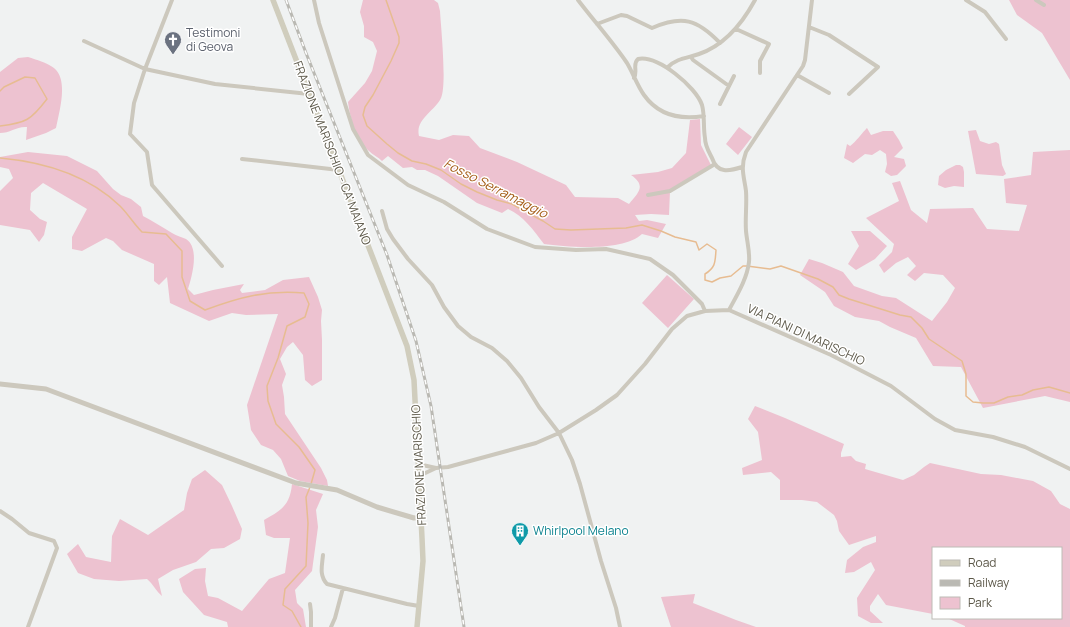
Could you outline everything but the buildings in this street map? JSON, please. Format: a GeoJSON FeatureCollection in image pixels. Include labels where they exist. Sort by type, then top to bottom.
{"type":"FeatureCollection","features":[{"type":"Feature","properties":{"kind":"main road","name":"FRAZIONE MARISCHIO - CA' MAIANO"},"geometry":{"type":"LineString","coordinates":[[273,0],[392,306]]}},
{"type":"Feature","properties":{"kind":"main road","name":"FRAZIONE MARISCHIO"},"geometry":{"type":"LineString","coordinates":[[392,306],[407,346],[414,380],[423,561],[417,627]]}},
{"type":"Feature","properties":{"kind":"street"},"geometry":{"type":"LineString","coordinates":[[172,0],[145,69],[134,103],[130,134],[147,152],[152,185],[222,266]]}},
{"type":"Feature","properties":{"kind":"street"},"geometry":{"type":"LineString","coordinates":[[314,0],[353,129],[368,155],[408,185],[444,202],[487,229],[535,247],[576,250],[606,249],[650,259],[673,275],[702,304],[705,311]]}},
{"type":"Feature","properties":{"kind":"street"},"geometry":{"type":"LineString","coordinates":[[578,0],[627,63],[644,95],[660,109],[679,117],[690,118],[704,116]]}},
{"type":"Feature","properties":{"kind":"street"},"geometry":{"type":"LineString","coordinates":[[668,67],[677,60],[705,52],[720,43],[736,30],[744,20],[755,0]]}},
{"type":"Feature","properties":{"kind":"street"},"geometry":{"type":"LineString","coordinates":[[729,310],[748,270],[749,261],[745,220],[746,190],[742,167],[743,160],[746,152],[797,75],[805,60],[812,0]]}},
{"type":"Feature","properties":{"kind":"street"},"geometry":{"type":"LineString","coordinates":[[966,0],[985,12],[1006,39]]}},
{"type":"Feature","properties":{"kind":"street"},"geometry":{"type":"LineString","coordinates":[[1036,0],[1044,5]]}},
{"type":"Feature","properties":{"kind":"street"},"geometry":{"type":"LineString","coordinates":[[597,24],[621,15],[627,16],[652,28],[671,21],[679,20],[693,23],[703,28],[720,43]]}},
{"type":"Feature","properties":{"kind":"street"},"geometry":{"type":"LineString","coordinates":[[809,27],[829,35],[878,67],[849,94]]}},
{"type":"Feature","properties":{"kind":"street"},"geometry":{"type":"LineString","coordinates":[[736,30],[770,44],[760,61],[760,73]]}},
{"type":"Feature","properties":{"kind":"street"},"geometry":{"type":"LineString","coordinates":[[84,41],[145,69],[214,84],[309,94]]}},
{"type":"Feature","properties":{"kind":"street"},"geometry":{"type":"LineString","coordinates":[[691,57],[729,86]]}},
{"type":"Feature","properties":{"kind":"street"},"geometry":{"type":"LineString","coordinates":[[634,78],[636,75],[635,64],[638,59],[642,58],[654,61],[668,67],[684,81],[701,101],[704,116],[706,147],[715,164],[723,170],[728,171],[742,167]]}},
{"type":"Feature","properties":{"kind":"street"},"geometry":{"type":"LineString","coordinates":[[797,75],[829,93]]}},
{"type":"Feature","properties":{"kind":"street"},"geometry":{"type":"LineString","coordinates":[[720,104],[734,76]]}},
{"type":"Feature","properties":{"kind":"street"},"geometry":{"type":"LineString","coordinates":[[242,159],[339,170]]}},
{"type":"Feature","properties":{"kind":"street"},"geometry":{"type":"LineString","coordinates":[[648,195],[670,191],[715,164]]}},
{"type":"Feature","properties":{"kind":"street"},"geometry":{"type":"LineString","coordinates":[[382,211],[387,229],[393,239],[408,259],[432,285],[444,307],[458,326],[471,337],[492,348],[507,361],[559,433],[572,460],[578,478],[600,561],[616,608],[620,627]]}},
{"type":"Feature","properties":{"kind":"street","name":"VIA PIANI DI MARISCHIO"},"geometry":{"type":"LineString","coordinates":[[436,468],[448,467],[536,443],[559,433],[596,410],[616,395],[645,364],[672,329],[687,316],[705,311],[729,310],[831,355],[891,386],[935,419],[955,430],[993,437],[1025,447],[1070,469]]}},
{"type":"Feature","properties":{"kind":"street"},"geometry":{"type":"LineString","coordinates":[[0,384],[46,389],[302,484],[337,490],[377,507],[414,518],[422,517]]}},
{"type":"Feature","properties":{"kind":"street"},"geometry":{"type":"LineString","coordinates":[[418,464],[436,468]]}},
{"type":"Feature","properties":{"kind":"street"},"geometry":{"type":"LineString","coordinates":[[419,476],[436,468]]}},
{"type":"Feature","properties":{"kind":"street"},"geometry":{"type":"LineString","coordinates":[[0,511],[29,533],[54,541],[57,548],[28,627]]}},
{"type":"Feature","properties":{"kind":"street"},"geometry":{"type":"LineString","coordinates":[[323,555],[321,575],[327,584],[419,606]]}},
{"type":"Feature","properties":{"kind":"street"},"geometry":{"type":"LineString","coordinates":[[331,627],[343,588]]}},
{"type":"Feature","properties":{"kind":"street"},"geometry":{"type":"LineString","coordinates":[[310,604],[311,627]]}},
{"type":"Feature","properties":{"kind":"green space"},"geometry":{"type":"Polygon","coordinates":[[[363,0],[434,0],[438,3],[440,11],[443,56],[443,91],[438,103],[420,125],[419,136],[439,140],[453,135],[469,136],[480,148],[517,162],[566,185],[575,197],[618,198],[629,204],[638,193],[640,186],[636,179],[631,175],[658,172],[672,168],[686,153],[690,120],[700,119],[701,145],[711,165],[670,191],[669,215],[635,215],[639,221],[647,220],[666,224],[658,238],[642,234],[633,240],[622,244],[595,247],[544,244],[528,224],[514,212],[508,209],[502,213],[477,203],[438,176],[425,170],[417,170],[412,167],[403,168],[388,156],[382,161],[364,146],[354,128],[348,102],[365,83],[372,71],[377,51],[373,42],[364,37],[364,26],[360,12],[363,0]]]}},
{"type":"Feature","properties":{"kind":"green space"},"geometry":{"type":"Polygon","coordinates":[[[1009,0],[1070,0],[1070,80],[1042,33],[1017,15],[1009,0]]]}},
{"type":"Feature","properties":{"kind":"green space"},"geometry":{"type":"Polygon","coordinates":[[[28,57],[45,63],[59,73],[62,96],[56,128],[26,140],[27,127],[0,133],[0,72],[18,58],[28,57]]]}},
{"type":"Feature","properties":{"kind":"green space"},"geometry":{"type":"Polygon","coordinates":[[[739,127],[752,137],[738,155],[726,144],[739,127]]]}},
{"type":"Feature","properties":{"kind":"green space"},"geometry":{"type":"Polygon","coordinates":[[[867,128],[871,135],[883,131],[893,131],[899,140],[903,148],[894,157],[904,159],[906,166],[897,175],[891,176],[885,172],[887,164],[886,154],[880,150],[872,155],[865,154],[853,163],[844,158],[847,144],[850,146],[867,128]]]}},
{"type":"Feature","properties":{"kind":"green space"},"geometry":{"type":"Polygon","coordinates":[[[976,130],[980,141],[989,144],[996,142],[999,144],[1002,165],[1006,174],[1003,176],[976,174],[968,131],[976,130]]]}},
{"type":"Feature","properties":{"kind":"green space"},"geometry":{"type":"Polygon","coordinates":[[[1070,150],[1070,402],[1045,396],[983,408],[961,367],[933,366],[916,338],[879,321],[855,317],[834,306],[825,292],[800,275],[809,259],[822,263],[843,272],[854,286],[882,296],[896,298],[932,321],[947,302],[955,288],[943,275],[924,273],[915,281],[907,275],[916,266],[908,257],[896,263],[884,273],[879,265],[892,252],[894,244],[866,218],[899,201],[892,183],[900,181],[911,210],[927,223],[930,209],[973,208],[987,229],[1019,231],[1027,205],[1006,203],[1004,179],[1031,175],[1033,152],[1070,150]]]}},
{"type":"Feature","properties":{"kind":"green space"},"geometry":{"type":"Polygon","coordinates":[[[28,152],[67,156],[97,171],[113,189],[121,195],[131,199],[141,207],[143,216],[174,234],[186,239],[193,249],[194,255],[193,270],[188,289],[194,295],[244,284],[240,290],[242,293],[265,290],[283,280],[309,277],[322,310],[322,380],[312,386],[305,380],[303,355],[293,342],[287,347],[280,359],[286,374],[282,385],[285,414],[321,468],[327,480],[328,486],[300,481],[288,476],[281,459],[273,450],[261,445],[251,430],[247,405],[278,314],[246,315],[232,313],[209,321],[170,303],[167,277],[159,285],[154,281],[154,264],[122,250],[113,241],[106,238],[82,251],[72,249],[72,237],[87,209],[43,183],[31,193],[30,210],[40,219],[47,222],[44,235],[39,242],[30,230],[0,225],[0,191],[13,178],[9,169],[0,167],[0,157],[28,152]]]}},
{"type":"Feature","properties":{"kind":"green space"},"geometry":{"type":"Polygon","coordinates":[[[956,165],[963,167],[964,187],[954,186],[945,188],[938,185],[939,176],[946,170],[956,165]]]}},
{"type":"Feature","properties":{"kind":"green space"},"geometry":{"type":"Polygon","coordinates":[[[851,231],[870,231],[887,246],[875,259],[856,270],[848,264],[859,246],[851,231]]]}},
{"type":"Feature","properties":{"kind":"green space"},"geometry":{"type":"Polygon","coordinates":[[[667,275],[694,299],[668,328],[642,303],[667,275]]]}},
{"type":"Feature","properties":{"kind":"green space"},"geometry":{"type":"Polygon","coordinates":[[[755,406],[844,444],[841,457],[851,456],[856,461],[866,464],[865,469],[903,480],[914,475],[930,463],[981,474],[1001,475],[1033,481],[1051,491],[1060,504],[1070,509],[1070,627],[965,627],[949,619],[1062,619],[1062,547],[932,547],[932,614],[886,605],[878,594],[870,606],[870,611],[883,623],[871,623],[858,616],[857,598],[875,570],[871,562],[854,572],[845,573],[847,560],[863,547],[876,542],[876,536],[849,545],[839,531],[834,515],[817,502],[780,500],[780,480],[771,472],[743,475],[742,468],[762,460],[758,432],[748,419],[755,406]]]}},
{"type":"Feature","properties":{"kind":"green space"},"geometry":{"type":"Polygon","coordinates":[[[205,470],[222,485],[242,529],[240,539],[224,548],[211,549],[196,562],[173,570],[158,579],[162,596],[147,579],[119,581],[94,579],[78,573],[67,554],[78,544],[86,557],[111,562],[112,536],[120,519],[148,535],[184,510],[187,493],[192,479],[205,470]]]}},
{"type":"Feature","properties":{"kind":"green space"},"geometry":{"type":"Polygon","coordinates":[[[292,484],[323,494],[316,510],[318,527],[312,571],[295,590],[297,603],[303,609],[306,627],[228,627],[227,622],[204,615],[183,592],[179,579],[195,569],[206,568],[205,581],[208,596],[218,598],[242,611],[269,579],[285,573],[290,538],[274,538],[266,535],[264,520],[284,506],[289,497],[292,484]]]}},
{"type":"Feature","properties":{"kind":"green space"},"geometry":{"type":"Polygon","coordinates":[[[695,594],[693,603],[756,627],[671,627],[661,597],[695,594]]]}},
{"type":"Feature","properties":{"kind":"waterway","name":"Fosso Serramaggio"},"geometry":{"type":"LineString","coordinates":[[386,0],[399,37],[399,43],[373,95],[365,107],[363,115],[367,126],[398,153],[412,161],[426,164],[441,170],[461,184],[477,192],[512,204],[555,229],[571,230],[626,228],[642,225],[675,237],[696,242],[699,250],[707,244],[716,250],[714,264],[705,274],[705,280],[712,282],[720,278],[731,276],[743,266],[770,269],[781,266],[818,279],[833,287],[839,295],[849,299],[911,317],[922,328],[929,339],[962,361],[966,374],[966,396],[973,402],[994,403],[1008,397],[1022,395],[1033,390],[1049,387],[1070,393]]}},
{"type":"Feature","properties":{"kind":"waterway"},"geometry":{"type":"LineString","coordinates":[[0,91],[4,87],[25,77],[35,78],[47,99],[37,112],[22,122],[0,126]]}},
{"type":"Feature","properties":{"kind":"waterway"},"geometry":{"type":"LineString","coordinates":[[0,158],[33,163],[80,178],[107,195],[120,206],[142,232],[166,234],[182,251],[182,277],[190,301],[205,310],[230,301],[253,296],[290,292],[304,293],[309,304],[305,317],[287,326],[278,358],[267,386],[268,401],[276,424],[299,447],[315,470],[311,484]]}},
{"type":"Feature","properties":{"kind":"waterway"},"geometry":{"type":"LineString","coordinates":[[301,627],[292,611],[283,605],[285,589],[306,566],[308,523],[306,497],[310,487]]}},
{"type":"Feature","properties":{"kind":"railway"},"geometry":{"type":"LineString","coordinates":[[286,0],[387,255],[416,341],[431,406],[464,627]]}},
{"type":"Feature","properties":{"kind":"place","name":"Testimoni di Geova"},"geometry":{"type":"Point","coordinates":[173,55]}},
{"type":"Feature","properties":{"kind":"place","name":"Whirlpool Melano"},"geometry":{"type":"Point","coordinates":[520,546]}}]}
